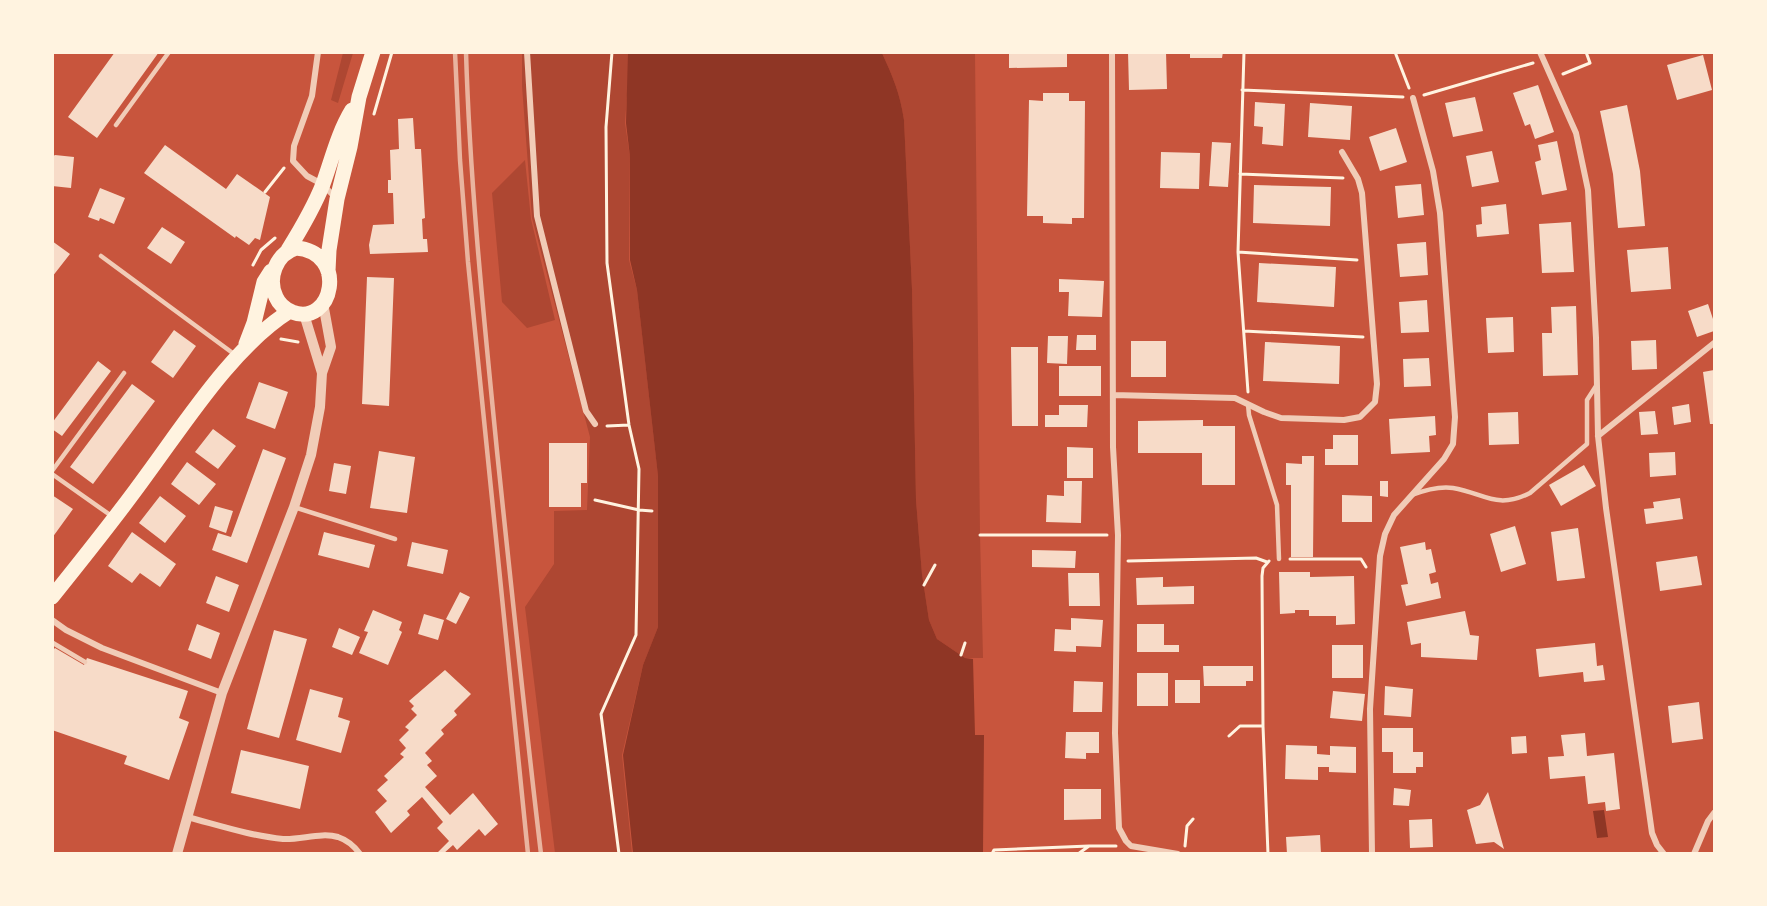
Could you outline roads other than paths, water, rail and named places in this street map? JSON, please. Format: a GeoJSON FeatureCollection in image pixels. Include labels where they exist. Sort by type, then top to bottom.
{"type":"FeatureCollection","features":[{"type":"Feature","properties":{"kind":"main road"},"geometry":{"type":"LineString","coordinates":[[241,352],[297,313],[318,308],[323,303],[330,287],[329,250],[337,199],[359,97],[373,52]]}},
{"type":"Feature","properties":{"kind":"main road"},"geometry":{"type":"LineString","coordinates":[[297,313],[277,299],[273,291],[275,267],[307,220],[337,140],[359,97]]}},
{"type":"Feature","properties":{"kind":"main road"},"geometry":{"type":"LineString","coordinates":[[288,250],[296,248],[313,252],[324,262],[328,271]]}},
{"type":"Feature","properties":{"kind":"main road"},"geometry":{"type":"LineString","coordinates":[[52,597],[115,519],[241,352],[254,323],[264,282],[275,267]]}},
{"type":"Feature","properties":{"kind":"street"},"geometry":{"type":"LineString","coordinates":[[318,52],[312,96],[293,153],[294,161],[300,170],[322,184],[337,199]]}},
{"type":"Feature","properties":{"kind":"street"},"geometry":{"type":"LineString","coordinates":[[527,52],[537,216],[586,411],[595,424]]}},
{"type":"Feature","properties":{"kind":"street"},"geometry":{"type":"LineString","coordinates":[[1112,52],[1113,395],[1118,535],[1115,733],[1119,828],[1131,846],[1178,854]]}},
{"type":"Feature","properties":{"kind":"street"},"geometry":{"type":"LineString","coordinates":[[1540,52],[1576,133],[1588,190],[1596,338],[1598,436],[1606,508],[1652,833],[1657,845],[1665,854]]}},
{"type":"Feature","properties":{"kind":"street"},"geometry":{"type":"LineString","coordinates":[[1372,854],[1370,709],[1380,556],[1385,534],[1394,515],[1444,459],[1453,444],[1455,417],[1440,213],[1433,171],[1413,98]]}},
{"type":"Feature","properties":{"kind":"street"},"geometry":{"type":"LineString","coordinates":[[1113,395],[1235,398],[1264,412],[1281,417],[1344,420],[1360,417],[1375,402],[1377,384],[1362,193],[1358,179],[1342,152]]}},
{"type":"Feature","properties":{"kind":"street"},"geometry":{"type":"LineString","coordinates":[[177,854],[222,693],[294,507],[311,455],[318,427],[322,373],[331,347],[323,303]]}},
{"type":"Feature","properties":{"kind":"street"},"geometry":{"type":"LineString","coordinates":[[297,313],[322,373]]}},
{"type":"Feature","properties":{"kind":"street"},"geometry":{"type":"LineString","coordinates":[[1598,436],[1714,343]]}},
{"type":"Feature","properties":{"kind":"street"},"geometry":{"type":"LineString","coordinates":[[52,620],[66,630],[102,648],[222,693]]}},
{"type":"Feature","properties":{"kind":"street"},"geometry":{"type":"LineString","coordinates":[[1694,854],[1708,821],[1714,813]]}},
{"type":"Feature","properties":{"kind":"street"},"geometry":{"type":"LineString","coordinates":[[187,817],[284,839],[327,835],[339,837],[351,844],[360,854]]}},
{"type":"Feature","properties":{"kind":"lane"},"geometry":{"type":"LineString","coordinates":[[116,125],[169,52]]}},
{"type":"Feature","properties":{"kind":"lane"},"geometry":{"type":"LineString","coordinates":[[101,256],[241,352]]}},
{"type":"Feature","properties":{"kind":"lane"},"geometry":{"type":"LineString","coordinates":[[115,519],[52,472],[124,373]]}},
{"type":"Feature","properties":{"kind":"lane"},"geometry":{"type":"LineString","coordinates":[[1410,496],[1437,488],[1454,488],[1485,499],[1505,500],[1520,498],[1530,493],[1587,444],[1587,400],[1596,386]]}},
{"type":"Feature","properties":{"kind":"lane"},"geometry":{"type":"LineString","coordinates":[[1248,403],[1249,415],[1277,505],[1279,559]]}},
{"type":"Feature","properties":{"kind":"lane"},"geometry":{"type":"LineString","coordinates":[[294,507],[395,539]]}},
{"type":"Feature","properties":{"kind":"lane"},"geometry":{"type":"LineString","coordinates":[[53,644],[85,662]]}},
{"type":"Feature","properties":{"kind":"railway"},"geometry":{"type":"LineString","coordinates":[[455,52],[468,262],[528,854]]}},
{"type":"Feature","properties":{"kind":"railway"},"geometry":{"type":"LineString","coordinates":[[466,52],[474,202],[483,302],[541,854]]}}]}
